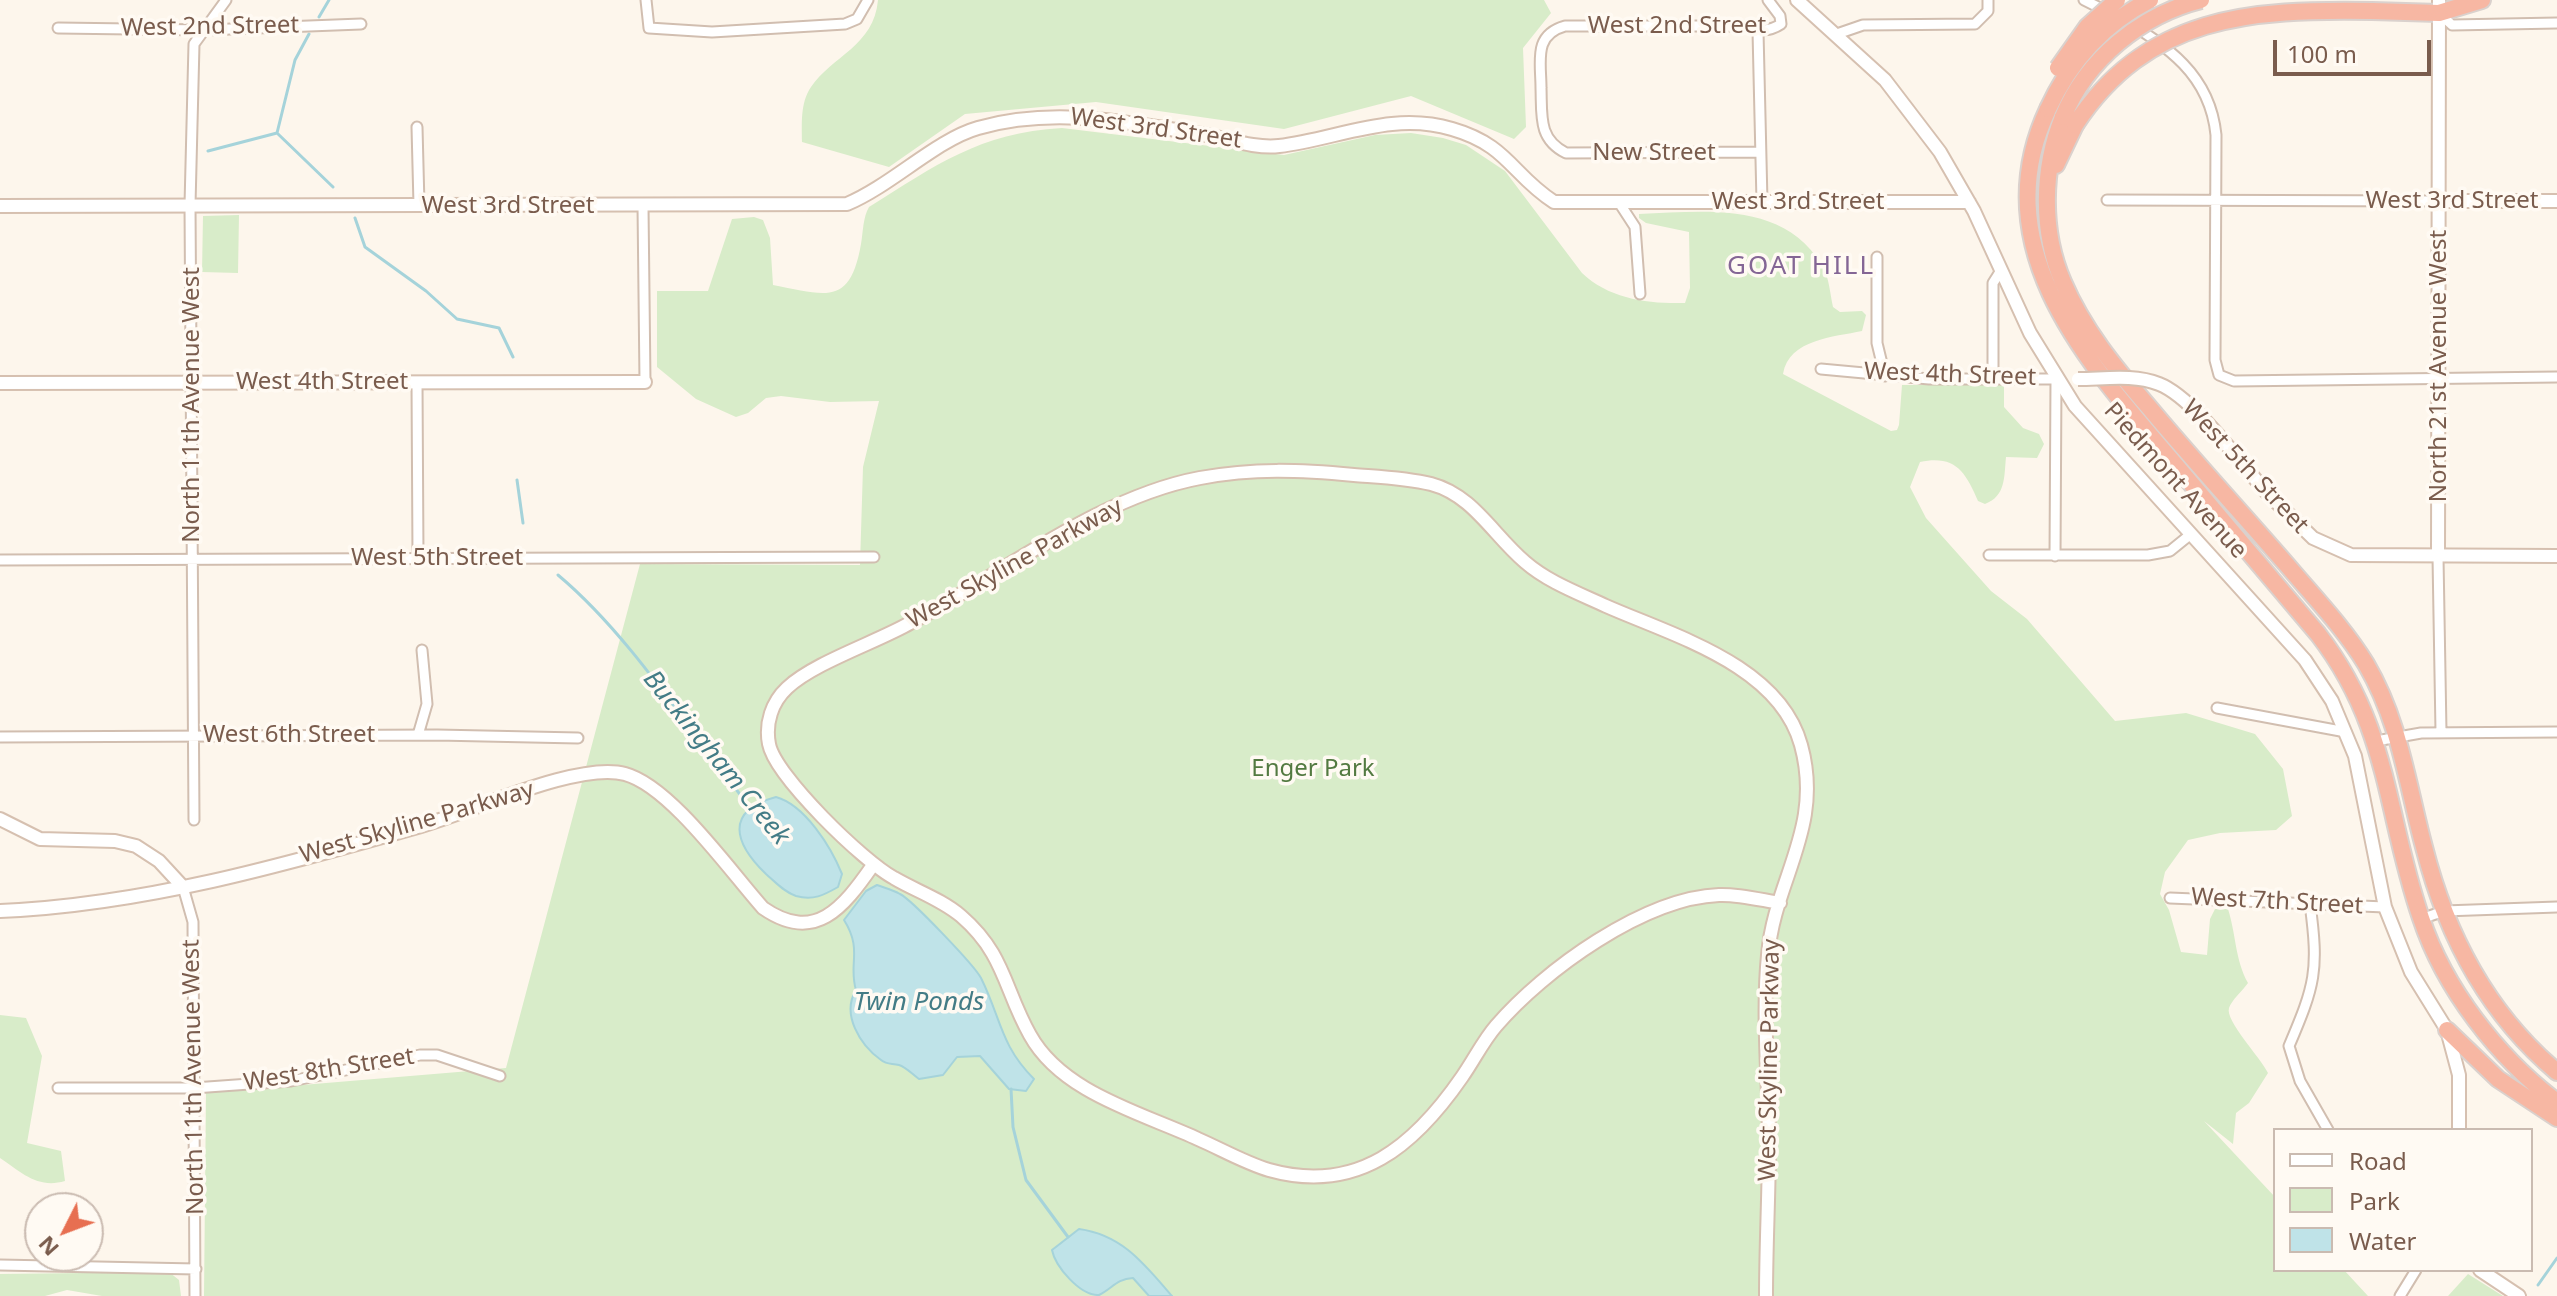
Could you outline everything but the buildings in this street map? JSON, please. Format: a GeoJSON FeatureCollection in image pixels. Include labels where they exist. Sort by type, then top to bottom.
{"type":"FeatureCollection","features":[{"type":"Feature","properties":{"kind":"highway"},"geometry":{"type":"LineString","coordinates":[[2045,107],[2066,55],[2087,27],[2117,0]]}},
{"type":"Feature","properties":{"kind":"highway"},"geometry":{"type":"LineString","coordinates":[[2045,107],[2070,68],[2092,43],[2123,15],[2150,0]]}},
{"type":"Feature","properties":{"kind":"highway"},"geometry":{"type":"LineString","coordinates":[[2069,121],[2078,87],[2113,47],[2158,16],[2201,0]]}},
{"type":"Feature","properties":{"kind":"highway"},"geometry":{"type":"LineString","coordinates":[[2069,121],[2109,81],[2175,35],[2260,13],[2372,11],[2439,7],[2482,0]]}},
{"type":"Feature","properties":{"kind":"highway","name":"Piedmont Avenue"},"geometry":{"type":"LineString","coordinates":[[2045,107],[2025,172],[2025,220],[2052,300],[2080,347],[2332,653],[2359,698],[2376,741],[2421,919],[2445,970],[2472,1012],[2521,1071],[2557,1102]]}},
{"type":"Feature","properties":{"kind":"highway","name":"Piedmont Avenue"},"geometry":{"type":"LineString","coordinates":[[2069,121],[2047,190],[2048,224],[2054,256],[2069,296],[2104,354],[2350,641],[2375,682],[2398,736],[2424,848],[2444,911],[2464,958],[2494,1005],[2557,1072]]}},
{"type":"Feature","properties":{"kind":"highway"},"geometry":{"type":"LineString","coordinates":[[2447,1030],[2498,1079],[2557,1118]]}},
{"type":"Feature","properties":{"kind":"street","name":"North 11th Avenue West"},"geometry":{"type":"LineString","coordinates":[[194,820],[194,383],[190,205],[194,44],[226,0]]}},
{"type":"Feature","properties":{"kind":"street"},"geometry":{"type":"LineString","coordinates":[[646,0],[649,28],[712,32],[845,24],[857,19],[868,0]]}},
{"type":"Feature","properties":{"kind":"street","name":"West 2nd Street"},"geometry":{"type":"LineString","coordinates":[[1551,143],[1540,121],[1539,52],[1547,35],[1565,26],[1745,26],[1758,31],[1781,24],[1780,16],[1768,0]]}},
{"type":"Feature","properties":{"kind":"street","name":"Piedmont Avenue"},"geometry":{"type":"LineString","coordinates":[[1797,0],[1901,98],[1969,202],[2000,272],[2056,379],[2093,428],[2305,660],[2332,701],[2355,756],[2385,907],[2411,972],[2447,1030],[2459,1075],[2459,1128]]}},
{"type":"Feature","properties":{"kind":"street"},"geometry":{"type":"LineString","coordinates":[[1834,35],[1863,25],[1975,24],[1988,11],[1988,0]]}},
{"type":"Feature","properties":{"kind":"street"},"geometry":{"type":"LineString","coordinates":[[2084,0],[2157,40],[2179,56],[2209,102],[2215,124],[2215,360],[2219,375],[2234,381],[2557,377]]}},
{"type":"Feature","properties":{"kind":"street"},"geometry":{"type":"LineString","coordinates":[[2439,7],[2452,25],[2557,23]]}},
{"type":"Feature","properties":{"kind":"street","name":"North 21st Avenue West"},"geometry":{"type":"LineString","coordinates":[[2439,7],[2438,557],[2441,732]]}},
{"type":"Feature","properties":{"kind":"street","name":"West 2nd Street"},"geometry":{"type":"LineString","coordinates":[[58,28],[205,30],[361,24]]}},
{"type":"Feature","properties":{"kind":"street"},"geometry":{"type":"LineString","coordinates":[[1758,31],[1762,202]]}},
{"type":"Feature","properties":{"kind":"street","name":"West 3rd Street"},"geometry":{"type":"LineString","coordinates":[[0,206],[847,204],[885,186],[946,143],[976,128],[1037,116],[1089,116],[1276,147],[1383,123],[1430,123],[1477,137],[1497,149],[1539,192],[1554,202],[1969,202]]}},
{"type":"Feature","properties":{"kind":"street"},"geometry":{"type":"LineString","coordinates":[[417,127],[419,205]]}},
{"type":"Feature","properties":{"kind":"street","name":"New Street"},"geometry":{"type":"LineString","coordinates":[[1551,143],[1566,153],[1760,152]]}},
{"type":"Feature","properties":{"kind":"street","name":"West 3rd Street"},"geometry":{"type":"LineString","coordinates":[[2107,200],[2215,203],[2557,201]]}},
{"type":"Feature","properties":{"kind":"street"},"geometry":{"type":"LineString","coordinates":[[1620,204],[1635,227],[1640,294]]}},
{"type":"Feature","properties":{"kind":"street"},"geometry":{"type":"LineString","coordinates":[[643,206],[645,382]]}},
{"type":"Feature","properties":{"kind":"street"},"geometry":{"type":"LineString","coordinates":[[1877,257],[1877,343],[1885,376]]}},
{"type":"Feature","properties":{"kind":"street"},"geometry":{"type":"LineString","coordinates":[[1993,378],[1993,283],[2000,272]]}},
{"type":"Feature","properties":{"kind":"street","name":"West 4th Street"},"geometry":{"type":"LineString","coordinates":[[1821,369],[1885,376],[2078,379]]}},
{"type":"Feature","properties":{"kind":"street"},"geometry":{"type":"LineString","coordinates":[[2055,556],[2056,379]]}},
{"type":"Feature","properties":{"kind":"street","name":"West 5th Street"},"geometry":{"type":"LineString","coordinates":[[2078,379],[2140,379],[2168,389],[2190,406],[2306,533],[2337,551],[2361,556],[2557,556]]}},
{"type":"Feature","properties":{"kind":"street"},"geometry":{"type":"LineString","coordinates":[[417,382],[418,557]]}},
{"type":"Feature","properties":{"kind":"street","name":"West 4th Street"},"geometry":{"type":"LineString","coordinates":[[0,383],[645,382]]}},
{"type":"Feature","properties":{"kind":"street","name":"West Skyline Parkway"},"geometry":{"type":"LineString","coordinates":[[0,911],[82,906],[183,887],[423,825],[570,777],[605,771],[625,774],[653,786],[763,908],[783,921],[812,923],[841,905],[873,865],[823,815],[773,756],[769,722],[781,693],[808,673],[916,621],[1131,499],[1192,479],[1272,468],[1390,478],[1431,485],[1453,493],[1473,508],[1530,567],[1560,585],[1693,644],[1757,681],[1789,718],[1800,740],[1809,788],[1801,845],[1768,947],[1766,1296]]}},
{"type":"Feature","properties":{"kind":"street"},"geometry":{"type":"LineString","coordinates":[[1989,555],[2155,554],[2174,549],[2191,534]]}},
{"type":"Feature","properties":{"kind":"street","name":"West 5th Street"},"geometry":{"type":"LineString","coordinates":[[0,560],[874,557]]}},
{"type":"Feature","properties":{"kind":"street"},"geometry":{"type":"LineString","coordinates":[[418,735],[427,704],[422,650]]}},
{"type":"Feature","properties":{"kind":"street"},"geometry":{"type":"LineString","coordinates":[[2217,708],[2346,732]]}},
{"type":"Feature","properties":{"kind":"street"},"geometry":{"type":"LineString","coordinates":[[2376,741],[2441,732],[2557,732]]}},
{"type":"Feature","properties":{"kind":"street","name":"West 6th Street"},"geometry":{"type":"LineString","coordinates":[[0,737],[418,735],[578,738]]}},
{"type":"Feature","properties":{"kind":"street"},"geometry":{"type":"LineString","coordinates":[[0,819],[40,839],[115,841],[136,846],[159,861],[183,887]]}},
{"type":"Feature","properties":{"kind":"street"},"geometry":{"type":"LineString","coordinates":[[873,865],[943,903],[978,933],[999,959],[1029,1034],[1064,1074],[1091,1091],[1268,1170],[1305,1175],[1346,1174],[1392,1155],[1424,1128],[1494,1028],[1549,975],[1591,944],[1644,917],[1719,895],[1780,903]]}},
{"type":"Feature","properties":{"kind":"street","name":"North 11th Avenue West"},"geometry":{"type":"LineString","coordinates":[[183,887],[193,922],[195,1296]]}},
{"type":"Feature","properties":{"kind":"street","name":"West 7th Street"},"geometry":{"type":"LineString","coordinates":[[2170,898],[2385,907]]}},
{"type":"Feature","properties":{"kind":"street"},"geometry":{"type":"LineString","coordinates":[[2310,904],[2316,967],[2310,997],[2289,1046],[2300,1081],[2327,1128]]}},
{"type":"Feature","properties":{"kind":"street"},"geometry":{"type":"LineString","coordinates":[[2421,919],[2444,911],[2557,907]]}},
{"type":"Feature","properties":{"kind":"street","name":"West 8th Street"},"geometry":{"type":"LineString","coordinates":[[58,1088],[194,1088],[291,1081],[420,1055],[437,1055],[500,1076]]}},
{"type":"Feature","properties":{"kind":"street"},"geometry":{"type":"LineString","coordinates":[[0,1265],[196,1269]]}},
{"type":"Feature","properties":{"kind":"street"},"geometry":{"type":"LineString","coordinates":[[2400,1296],[2415,1272]]}},
{"type":"Feature","properties":{"kind":"street"},"geometry":{"type":"LineString","coordinates":[[2483,1272],[2519,1296]]}},
{"type":"Feature","properties":{"kind":"green space"},"geometry":{"type":"Polygon","coordinates":[[[878,0],[1544,0],[1551,13],[1523,48],[1526,127],[1514,139],[1411,96],[1284,129],[1096,102],[965,114],[889,167],[802,142],[802,114],[807,93],[820,76],[861,40],[875,16],[878,0]]]}},
{"type":"Feature","properties":{"kind":"green space","name":"Enger Park"},"geometry":{"type":"Polygon","coordinates":[[[1062,128],[1284,155],[1375,135],[1411,133],[1443,138],[1466,145],[1505,171],[1582,273],[1593,282],[1617,294],[1644,301],[1685,303],[1690,288],[1689,232],[1646,223],[1639,218],[1639,214],[1715,212],[1764,220],[1786,229],[1805,244],[1822,265],[1833,307],[1840,312],[1862,311],[1866,315],[1862,331],[1826,338],[1794,353],[1783,374],[1891,431],[1897,430],[1899,425],[1902,385],[2004,385],[2004,407],[2023,428],[2039,434],[2044,444],[2037,458],[2006,457],[2000,491],[1985,504],[1978,501],[1957,468],[1942,461],[1920,462],[1910,487],[1926,518],[1991,591],[2027,619],[2115,721],[2186,713],[2255,734],[2283,769],[2292,816],[2276,830],[2220,833],[2188,840],[2165,872],[2160,894],[2169,910],[2181,952],[2207,955],[2210,919],[2215,909],[2228,909],[2248,983],[2230,1005],[2229,1014],[2268,1073],[2249,1103],[2236,1113],[2233,1144],[2204,1121],[2273,1195],[2273,1272],[2346,1272],[2368,1296],[204,1296],[206,1093],[506,1068],[640,564],[860,565],[863,467],[879,401],[830,402],[781,396],[766,398],[748,413],[736,417],[696,399],[657,367],[657,291],[708,291],[732,219],[754,217],[763,220],[770,238],[773,285],[808,292],[833,292],[850,278],[856,264],[869,207],[960,154],[982,144],[1033,131],[1062,128]]]}},
{"type":"Feature","properties":{"kind":"green space"},"geometry":{"type":"Polygon","coordinates":[[[239,215],[238,273],[202,272],[203,216],[239,215]]]}},
{"type":"Feature","properties":{"kind":"green space"},"geometry":{"type":"Polygon","coordinates":[[[0,1015],[26,1018],[42,1056],[27,1143],[61,1151],[65,1181],[38,1181],[0,1158],[0,1015]]]}},
{"type":"Feature","properties":{"kind":"green space"},"geometry":{"type":"Polygon","coordinates":[[[169,1272],[179,1280],[181,1296],[102,1296],[67,1290],[45,1296],[0,1296],[0,1274],[169,1272]]]}},
{"type":"Feature","properties":{"kind":"green space"},"geometry":{"type":"Polygon","coordinates":[[[2468,1274],[2503,1296],[2448,1296],[2468,1274]]]}},
{"type":"Feature","properties":{"kind":"water"},"geometry":{"type":"Polygon","coordinates":[[[776,797],[787,801],[816,828],[842,874],[838,887],[823,895],[796,896],[773,880],[747,851],[741,840],[742,819],[759,803],[776,797]]]}},
{"type":"Feature","properties":{"kind":"water","name":"Twin Ponds"},"geometry":{"type":"Polygon","coordinates":[[[877,885],[907,899],[976,971],[988,992],[1008,1043],[1034,1079],[1026,1091],[1009,1089],[980,1056],[957,1057],[943,1075],[919,1079],[902,1066],[883,1062],[860,1038],[851,1009],[856,990],[853,940],[844,920],[866,891],[877,885]]]}},
{"type":"Feature","properties":{"kind":"water"},"geometry":{"type":"Polygon","coordinates":[[[1079,1229],[1095,1232],[1121,1245],[1172,1296],[1149,1296],[1133,1278],[1118,1282],[1099,1295],[1084,1291],[1063,1272],[1052,1250],[1079,1229]]]}},
{"type":"Feature","properties":{"kind":"waterway","name":"Buckingham Creek"},"geometry":{"type":"LineString","coordinates":[[319,17],[329,0]]}},
{"type":"Feature","properties":{"kind":"waterway","name":"Buckingham Creek"},"geometry":{"type":"LineString","coordinates":[[309,34],[295,60],[277,133],[333,187]]}},
{"type":"Feature","properties":{"kind":"waterway"},"geometry":{"type":"LineString","coordinates":[[208,151],[277,133]]}},
{"type":"Feature","properties":{"kind":"waterway","name":"Buckingham Creek"},"geometry":{"type":"LineString","coordinates":[[355,218],[365,247],[426,291],[457,319],[499,328],[513,357]]}},
{"type":"Feature","properties":{"kind":"waterway","name":"Buckingham Creek"},"geometry":{"type":"LineString","coordinates":[[517,480],[523,523]]}},
{"type":"Feature","properties":{"kind":"waterway","name":"Buckingham Creek"},"geometry":{"type":"LineString","coordinates":[[558,575],[636,657],[753,811]]}},
{"type":"Feature","properties":{"kind":"waterway","name":"Buckingham Creek"},"geometry":{"type":"LineString","coordinates":[[1011,1089],[1013,1127],[1026,1180],[1068,1237]]}},
{"type":"Feature","properties":{"kind":"waterway"},"geometry":{"type":"LineString","coordinates":[[2538,1285],[2557,1258]]}},
{"type":"Feature","properties":{"kind":"district","name":"GOAT HILL"},"geometry":{"type":"Point","coordinates":[1801,267]}}]}
